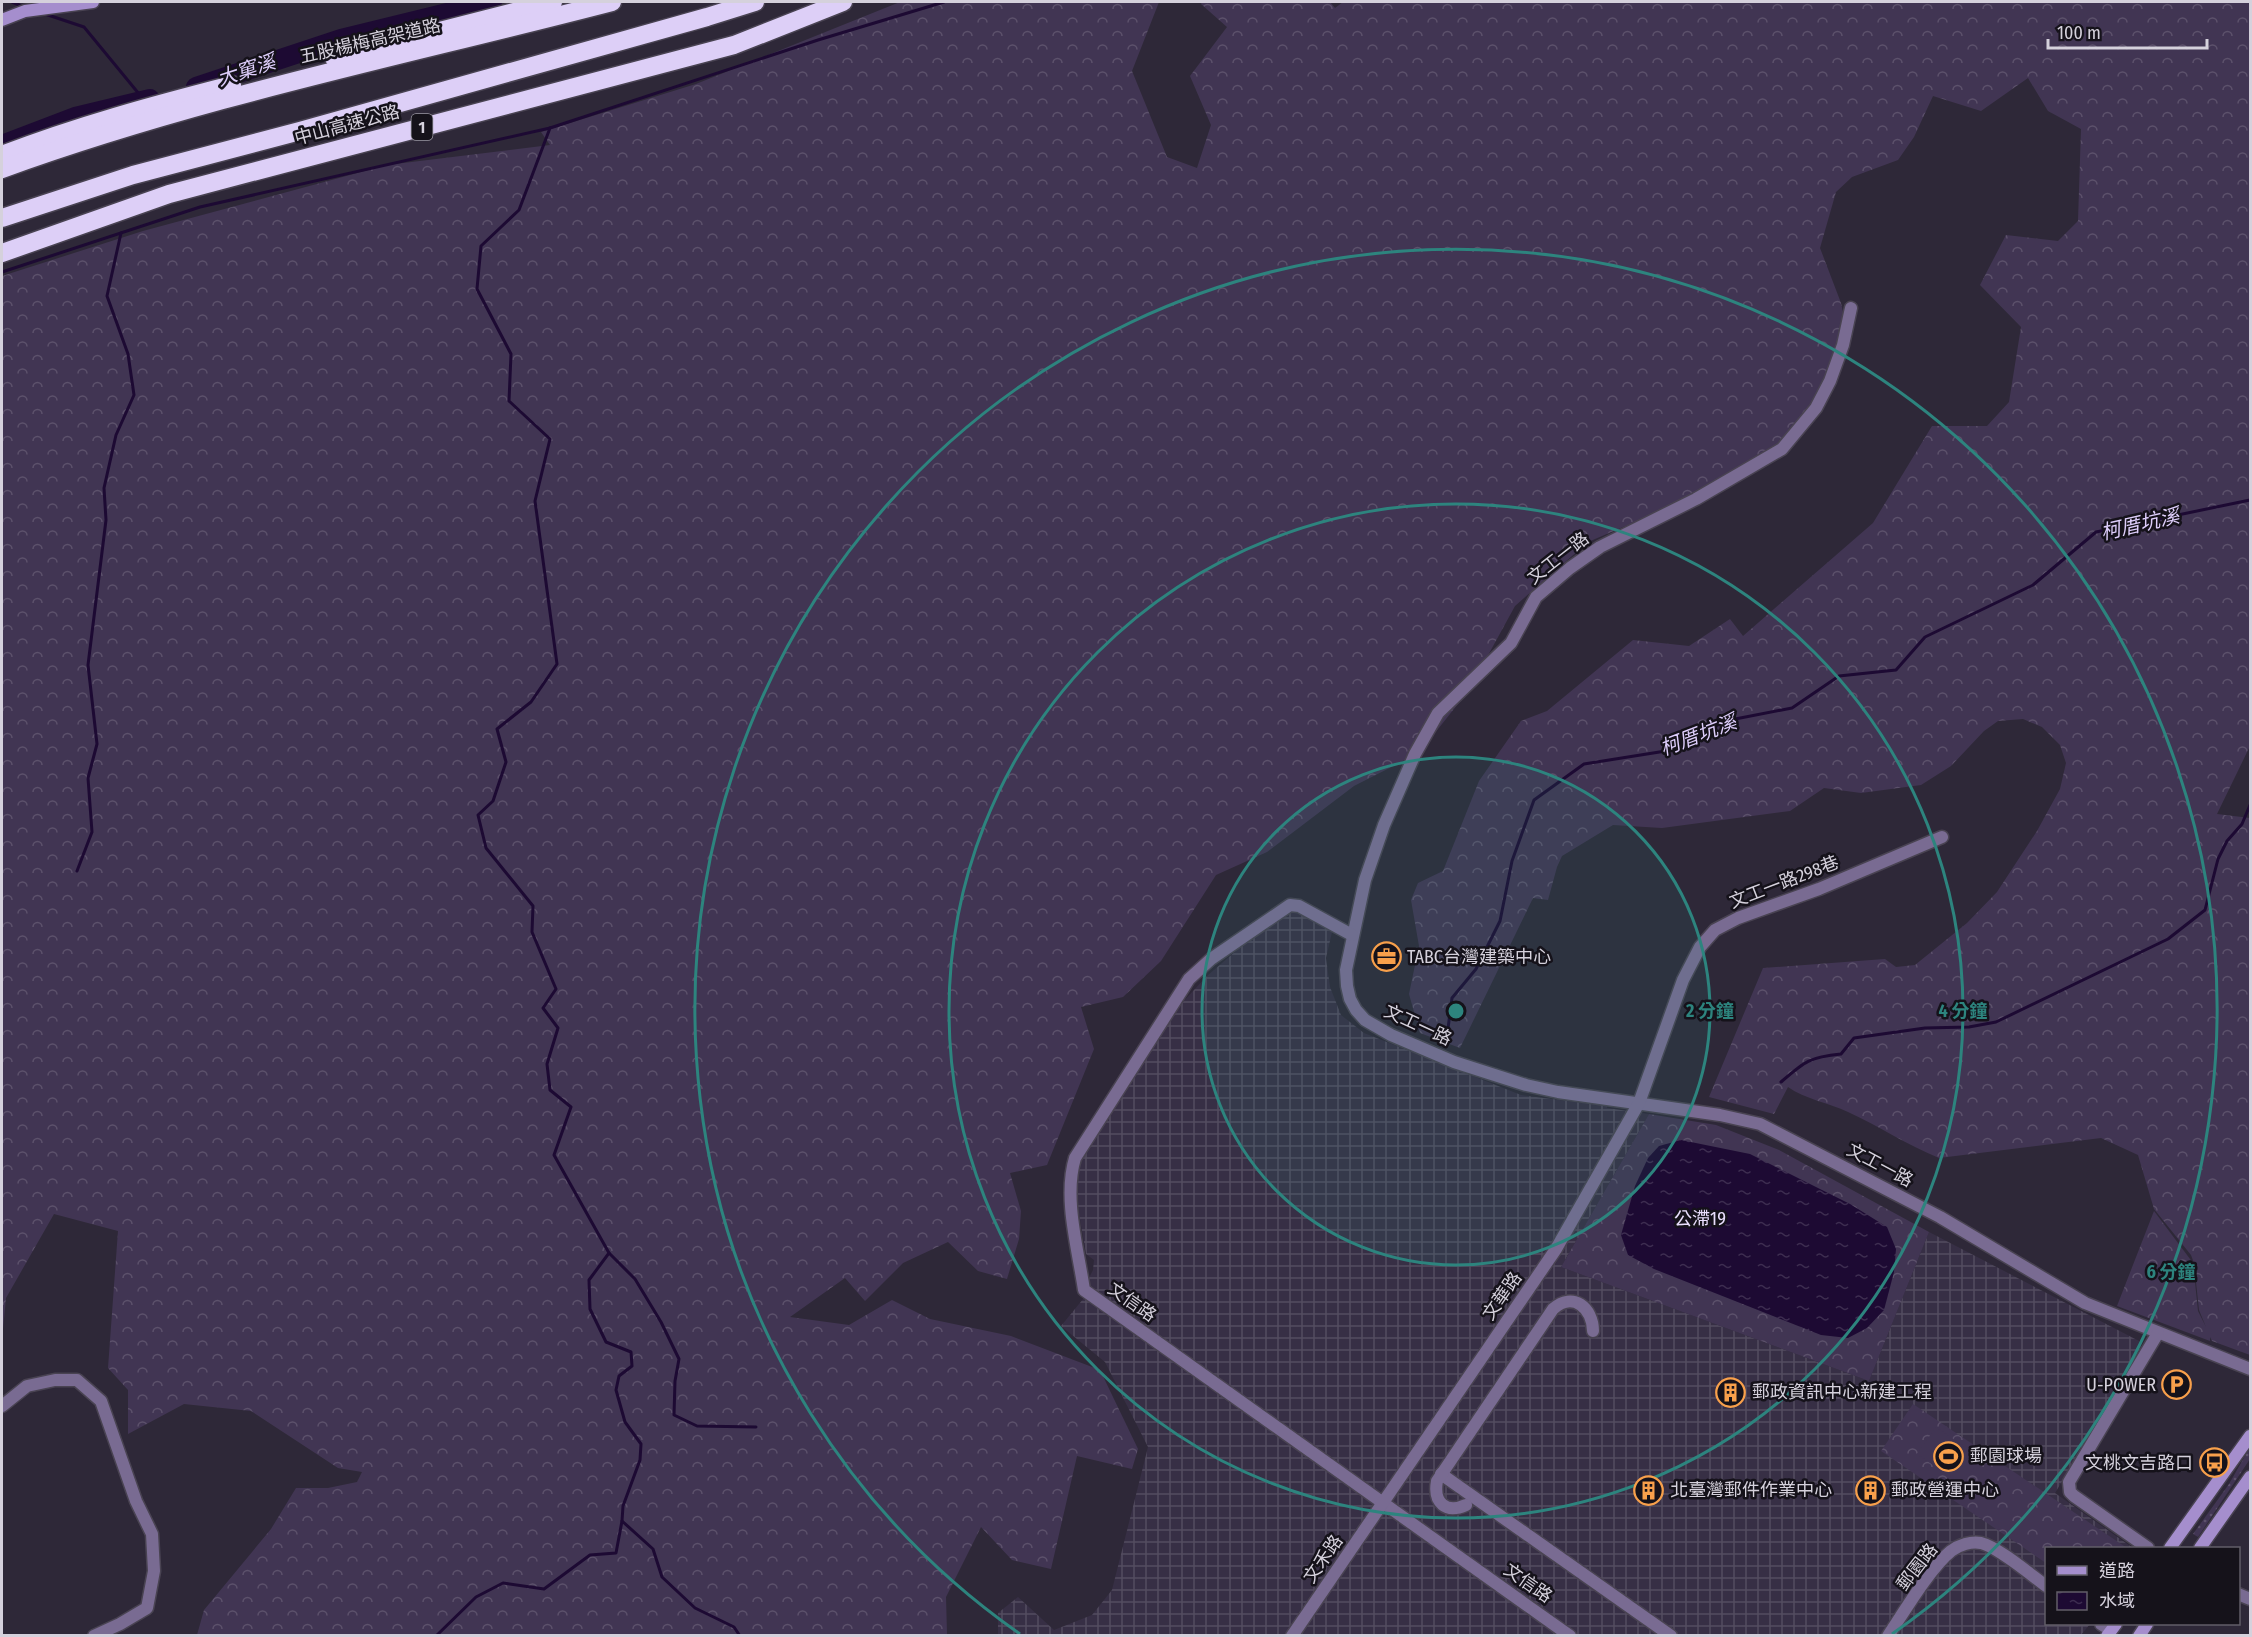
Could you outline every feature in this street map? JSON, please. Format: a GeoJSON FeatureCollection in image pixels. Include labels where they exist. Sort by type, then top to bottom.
{"type":"FeatureCollection","features":[{"type":"Feature","properties":{"kind":"highway","name":"五股楊梅高架道路"},"geometry":{"type":"LineString","coordinates":[[2,155],[45,139],[164,102],[553,2]]}},
{"type":"Feature","properties":{"kind":"highway","name":"五股楊梅高架道路"},"geometry":{"type":"LineString","coordinates":[[2,169],[50,151],[256,91],[612,2]]}},
{"type":"Feature","properties":{"kind":"highway","name":"中山高速公路"},"geometry":{"type":"LineString","coordinates":[[2,218],[133,175],[300,131],[755,2]]}},
{"type":"Feature","properties":{"kind":"highway","name":"中山高速公路"},"geometry":{"type":"LineString","coordinates":[[2,253],[170,194],[734,45],[843,2]]}},
{"type":"Feature","properties":{"kind":"street"},"geometry":{"type":"LineString","coordinates":[[2,20],[25,11],[56,5],[93,2]]}},
{"type":"Feature","properties":{"kind":"street","name":"文工一路"},"geometry":{"type":"LineString","coordinates":[[1851,308],[1843,345],[1830,381],[1816,408],[1782,448],[1696,499],[1600,547],[1570,568],[1536,597],[1511,643],[1438,713],[1415,754],[1384,825],[1365,880],[1346,970],[1347,986],[1356,1010],[1365,1020],[1378,1028],[1455,1062],[1526,1085],[1558,1092],[1720,1115],[1760,1124],[1940,1217],[2085,1303],[2250,1369]]}},
{"type":"Feature","properties":{"kind":"street","name":"文工一路298巷"},"geometry":{"type":"LineString","coordinates":[[1639,1103],[1683,980],[1700,947],[1716,930],[1738,918],[1819,890],[1942,837]]}},
{"type":"Feature","properties":{"kind":"street","name":"文信路"},"geometry":{"type":"LineString","coordinates":[[1352,934],[1299,906],[1290,905],[1211,960],[1189,979],[1080,1149],[1072,1168],[1070,1197],[1084,1290],[1570,1635]]}},
{"type":"Feature","properties":{"kind":"street","name":"文華路"},"geometry":{"type":"LineString","coordinates":[[1383,1502],[1556,1249],[1639,1103]]}},
{"type":"Feature","properties":{"kind":"street"},"geometry":{"type":"LineString","coordinates":[[1467,1504],[1449,1509],[1437,1498],[1437,1481],[1553,1310],[1558,1305],[1570,1302],[1584,1307],[1590,1313],[1593,1331]]}},
{"type":"Feature","properties":{"kind":"street"},"geometry":{"type":"LineString","coordinates":[[2147,1547],[2074,1496],[2069,1482],[2158,1333]]}},
{"type":"Feature","properties":{"kind":"street"},"geometry":{"type":"LineString","coordinates":[[2,1406],[27,1386],[55,1380],[77,1380],[101,1401],[136,1502],[152,1534],[154,1571],[147,1608],[120,1624],[94,1635]]}},
{"type":"Feature","properties":{"kind":"street"},"geometry":{"type":"LineString","coordinates":[[2170,1547],[2250,1436]]}},
{"type":"Feature","properties":{"kind":"street"},"geometry":{"type":"LineString","coordinates":[[1441,1474],[1671,1635]]}},
{"type":"Feature","properties":{"kind":"street"},"geometry":{"type":"LineString","coordinates":[[2201,1547],[2250,1477]]}},
{"type":"Feature","properties":{"kind":"street","name":"文禾路"},"geometry":{"type":"LineString","coordinates":[[1292,1635],[1383,1502]]}},
{"type":"Feature","properties":{"kind":"street","name":"郵園路"},"geometry":{"type":"LineString","coordinates":[[1888,1635],[1938,1566],[1951,1551],[1966,1543],[1981,1543],[1994,1549],[2045,1585]]}},
{"type":"Feature","properties":{"kind":"shaded area"},"geometry":{"type":"Polygon","coordinates":[[[1289,905],[1333,928],[1326,958],[1330,987],[1341,1015],[1364,1033],[1521,1095],[1649,1114],[1561,1267],[1869,1381],[1929,1232],[2139,1341],[2142,1349],[2055,1493],[2132,1547],[2045,1547],[2045,1625],[2089,1625],[2081,1635],[998,1636],[998,1613],[1018,1597],[1054,1630],[1092,1615],[1112,1590],[1148,1447],[1105,1362],[1061,1326],[1088,1293],[1087,1282],[1093,1270],[1094,1260],[1086,1254],[1074,1185],[1076,1170],[1096,1133],[1168,1018],[1207,976],[1289,905]]]}},
{"type":"Feature","properties":{"kind":"green space"},"geometry":{"type":"Polygon","coordinates":[[[900,2],[1159,2],[1132,71],[1167,157],[1197,168],[1211,125],[1190,76],[1227,27],[1201,4],[1202,2],[1330,2],[1335,8],[1343,2],[2250,2],[2250,746],[2217,814],[2250,818],[2250,1355],[2212,1341],[2210,1337],[2210,1341],[2117,1306],[2154,1211],[2193,1263],[2198,1311],[2206,1327],[2199,1310],[2194,1263],[2191,1255],[2154,1209],[2138,1155],[2101,1138],[1939,1158],[1848,1112],[1802,1095],[1788,1087],[1774,1114],[1709,1097],[1763,968],[1885,959],[1896,967],[1915,965],[1967,923],[1997,892],[2037,831],[2060,789],[2066,763],[2060,745],[2042,727],[2023,719],[1998,721],[1984,731],[1951,766],[1921,785],[1861,793],[1824,788],[1790,811],[1662,828],[1613,825],[1562,856],[1548,900],[1533,898],[1460,1048],[1420,1033],[1409,994],[1419,946],[1411,900],[1418,883],[1443,871],[1479,781],[1521,721],[1547,711],[1633,640],[1689,646],[1730,619],[1743,636],[1873,523],[1932,426],[1987,426],[2009,402],[2021,327],[1980,285],[2006,235],[2058,241],[2078,221],[2081,129],[2048,111],[2028,78],[1981,111],[1933,96],[1914,137],[1898,160],[1852,177],[1836,192],[1820,248],[1844,317],[1829,380],[1789,441],[1663,510],[1588,542],[1515,606],[1469,690],[1419,753],[1354,786],[1267,852],[1216,875],[1161,961],[1123,997],[1081,1007],[1094,1049],[1047,1165],[1010,1173],[1021,1211],[1019,1239],[1007,1279],[978,1271],[948,1242],[903,1263],[865,1301],[845,1278],[790,1317],[849,1325],[892,1300],[930,1319],[1011,1336],[1100,1370],[1138,1449],[1132,1469],[1077,1456],[1051,1569],[1012,1560],[981,1527],[946,1597],[947,1635],[197,1635],[204,1610],[271,1529],[296,1488],[328,1488],[357,1482],[362,1472],[338,1468],[251,1411],[184,1404],[128,1434],[128,1390],[108,1368],[118,1231],[54,1214],[6,1298],[2,1339],[2,276],[143,231],[387,165],[550,145],[541,132],[696,84],[900,2]]]}},
{"type":"Feature","properties":{"kind":"green space","name":"公滯19"},"geometry":{"type":"Polygon","coordinates":[[[1649,1114],[1716,1125],[1779,1150],[1929,1232],[1869,1381],[1561,1267],[1649,1114]]]}},
{"type":"Feature","properties":{"kind":"green space"},"geometry":{"type":"Polygon","coordinates":[[[1913,1404],[2126,1547],[2045,1547],[2045,1562],[1881,1451],[1913,1404]]]}},
{"type":"Feature","properties":{"kind":"green space","name":"郵園球場"},"geometry":{"type":"Polygon","coordinates":[[[1936,1427],[1981,1458],[1962,1485],[1917,1454],[1936,1427]]]}},
{"type":"Feature","properties":{"kind":"green space"},"geometry":{"type":"Polygon","coordinates":[[[2250,1447],[2250,1459],[2198,1537],[2193,1534],[2229,1484],[2250,1447]]]}},
{"type":"Feature","properties":{"kind":"water","name":"公滯19"},"geometry":{"type":"Polygon","coordinates":[[[1681,1140],[1750,1154],[1850,1204],[1887,1227],[1896,1249],[1894,1272],[1884,1310],[1867,1328],[1848,1338],[1821,1335],[1654,1269],[1628,1255],[1621,1235],[1635,1186],[1648,1158],[1659,1146],[1681,1140]]]}},
{"type":"Feature","properties":{"kind":"waterway"},"geometry":{"type":"LineString","coordinates":[[12,2],[24,7]]}},
{"type":"Feature","properties":{"kind":"waterway","name":"大窠溪"},"geometry":{"type":"LineString","coordinates":[[196,87],[341,39],[492,2]]}},
{"type":"Feature","properties":{"kind":"waterway"},"geometry":{"type":"LineString","coordinates":[[740,1636],[734,1627],[695,1608],[662,1577],[653,1549],[622,1521],[623,1506],[640,1460],[641,1444],[625,1422],[616,1390],[619,1376],[632,1366],[631,1352],[606,1342],[590,1309],[589,1280],[609,1253],[554,1155],[571,1107],[550,1090],[547,1064],[558,1028],[543,1008],[556,989],[532,932],[533,906],[486,848],[478,815],[493,801],[506,762],[497,729],[531,702],[557,664],[535,501],[550,439],[509,401],[511,354],[477,289],[481,246],[519,210],[550,128],[818,40],[944,2]]}},
{"type":"Feature","properties":{"kind":"waterway"},"geometry":{"type":"LineString","coordinates":[[42,13],[84,27],[144,100]]}},
{"type":"Feature","properties":{"kind":"waterway","name":"大窠溪"},"geometry":{"type":"LineString","coordinates":[[2,145],[75,117],[150,99]]}},
{"type":"Feature","properties":{"kind":"waterway"},"geometry":{"type":"LineString","coordinates":[[2,272],[200,207],[550,128]]}},
{"type":"Feature","properties":{"kind":"waterway"},"geometry":{"type":"LineString","coordinates":[[77,871],[92,832],[88,778],[97,744],[88,665],[106,520],[104,488],[116,435],[134,395],[128,354],[107,296],[121,233]]}},
{"type":"Feature","properties":{"kind":"waterway","name":"柯厝坑溪"},"geometry":{"type":"LineString","coordinates":[[1447,1036],[1452,998],[1476,969],[1500,921],[1512,861],[1534,800],[1584,764],[1672,750],[1725,721],[1792,708],[1839,676],[1896,670],[1925,637],[2033,585],[2096,532],[2250,500]]}},
{"type":"Feature","properties":{"kind":"waterway"},"geometry":{"type":"LineString","coordinates":[[1781,1082],[1814,1059],[1841,1054],[1854,1038],[1925,1028],[1969,1027],[1996,1022],[2168,939],[2205,910],[2218,859],[2227,841],[2242,824],[2250,805]]}},
{"type":"Feature","properties":{"kind":"waterway"},"geometry":{"type":"LineString","coordinates":[[609,1253],[635,1279],[661,1322],[679,1359],[675,1381],[674,1415],[697,1426],[756,1427]]}},
{"type":"Feature","properties":{"kind":"waterway"},"geometry":{"type":"LineString","coordinates":[[436,1636],[476,1597],[503,1583],[544,1589],[590,1555],[616,1553],[622,1521]]}},
{"type":"Feature","properties":{"kind":"place","name":"TABC台灣建築中心"},"geometry":{"type":"Point","coordinates":[1386,957]}},
{"type":"Feature","properties":{"kind":"place","name":"U-POWER"},"geometry":{"type":"Point","coordinates":[2177,1385]}},
{"type":"Feature","properties":{"kind":"place","name":"郵政資訊中心新建工程"},"geometry":{"type":"Point","coordinates":[1731,1392]}},
{"type":"Feature","properties":{"kind":"place","name":"郵園球場"},"geometry":{"type":"Point","coordinates":[1949,1456]}},
{"type":"Feature","properties":{"kind":"place","name":"文桃文吉路口"},"geometry":{"type":"Point","coordinates":[2214,1463]}},
{"type":"Feature","properties":{"kind":"place","name":"北臺灣郵件作業中心"},"geometry":{"type":"Point","coordinates":[1649,1490]}},
{"type":"Feature","properties":{"kind":"place","name":"郵政營運中心"},"geometry":{"type":"Point","coordinates":[1870,1490]}}]}
